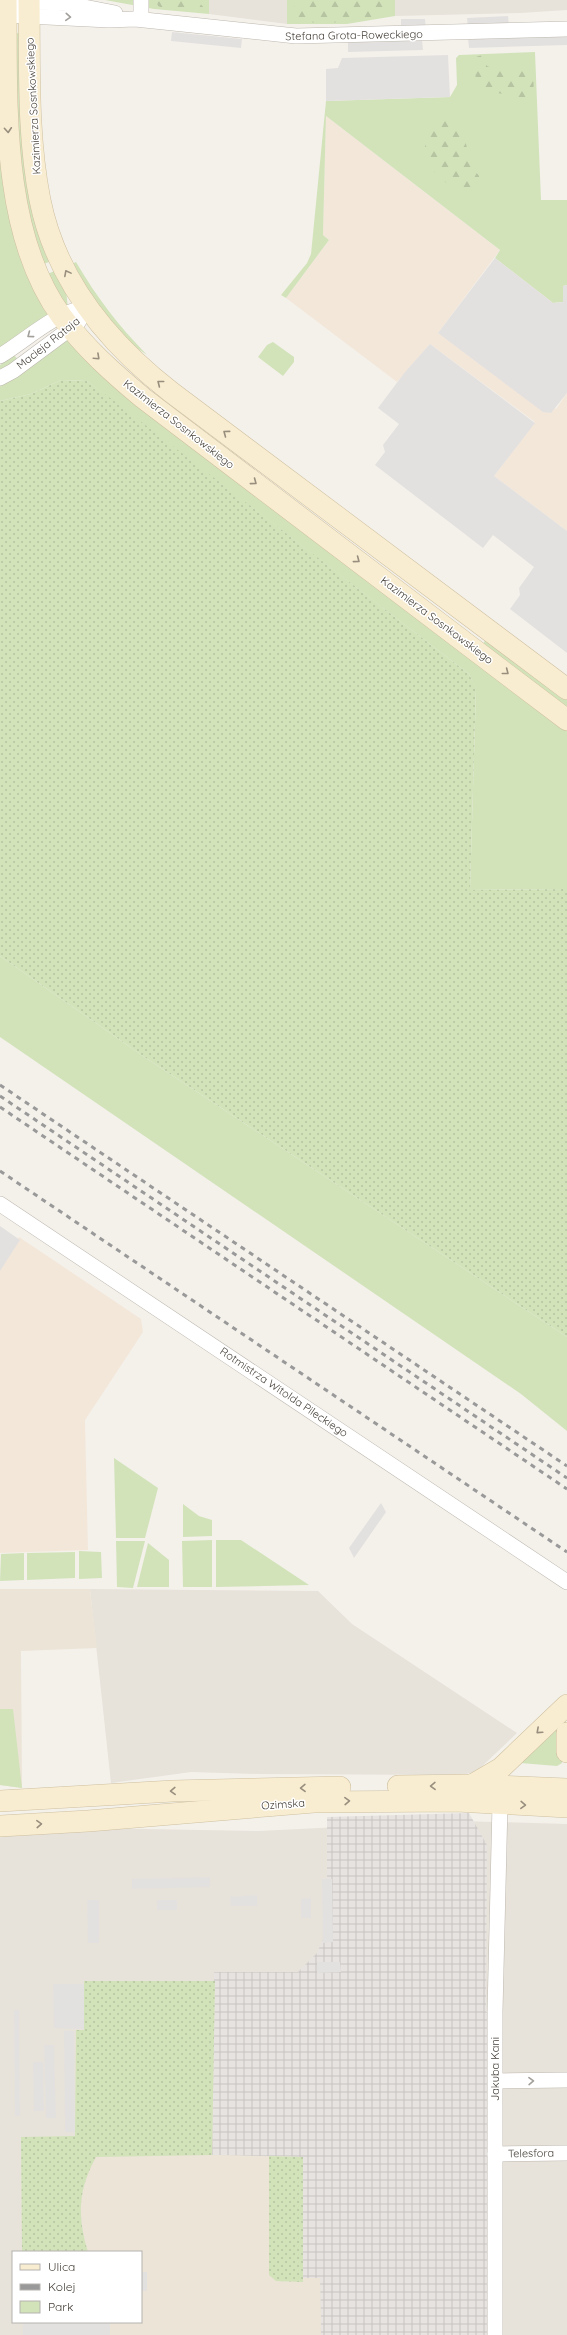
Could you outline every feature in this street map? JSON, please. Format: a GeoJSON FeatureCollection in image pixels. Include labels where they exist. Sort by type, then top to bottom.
{"type":"FeatureCollection","features":[{"type":"Feature","properties":{"kind":"street"},"geometry":{"type":"LineString","coordinates":[[138,19],[141,0]]}},
{"type":"Feature","properties":{"kind":"street","name":"Stefana Grota-Roweckiego"},"geometry":{"type":"LineString","coordinates":[[4,16],[29,6],[104,20],[138,19],[296,36],[567,29]]}},
{"type":"Feature","properties":{"kind":"street","name":"Kazimierza Sosnkowskiego"},"geometry":{"type":"LineString","coordinates":[[29,6],[32,129],[40,201],[57,253],[86,306],[110,338],[150,375],[567,689]]}},
{"type":"Feature","properties":{"kind":"street","name":"Kazimierza Sosnkowskiego"},"geometry":{"type":"LineString","coordinates":[[4,16],[6,113],[16,212],[25,246],[66,322],[87,348],[143,398],[567,720]]}},
{"type":"Feature","properties":{"kind":"street","name":"Macieja Rataja"},"geometry":{"type":"LineString","coordinates":[[0,356],[38,329],[66,322],[79,321],[86,306]]}},
{"type":"Feature","properties":{"kind":"street","name":"Macieja Rataja"},"geometry":{"type":"LineString","coordinates":[[0,378],[13,371],[66,322]]}},
{"type":"Feature","properties":{"kind":"street","name":"Rotmistrza Witolda Pileckiego"},"geometry":{"type":"LineString","coordinates":[[0,1204],[567,1582]]}},
{"type":"Feature","properties":{"kind":"street"},"geometry":{"type":"LineString","coordinates":[[472,1785],[501,1768],[567,1705]]}},
{"type":"Feature","properties":{"kind":"street"},"geometry":{"type":"LineString","coordinates":[[567,1733],[567,1752]]}},
{"type":"Feature","properties":{"kind":"street","name":"Ozimska"},"geometry":{"type":"LineString","coordinates":[[0,1801],[172,1791],[472,1785],[567,1789]]}},
{"type":"Feature","properties":{"kind":"street","name":"Ozimska"},"geometry":{"type":"LineString","coordinates":[[0,1826],[314,1802],[401,1800],[567,1807]]}},
{"type":"Feature","properties":{"kind":"street","name":"Jakuba Kani"},"geometry":{"type":"LineString","coordinates":[[495,2335],[495,2154],[500,1804]]}},
{"type":"Feature","properties":{"kind":"street"},"geometry":{"type":"LineString","coordinates":[[496,2081],[567,2080]]}},
{"type":"Feature","properties":{"kind":"street","name":"Telesfora"},"geometry":{"type":"LineString","coordinates":[[495,2154],[567,2152]]}},
{"type":"Feature","properties":{"kind":"shaded area"},"geometry":{"type":"Polygon","coordinates":[[[209,0],[287,0],[287,24],[209,14],[209,0]]]}},
{"type":"Feature","properties":{"kind":"shaded area"},"geometry":{"type":"Polygon","coordinates":[[[395,0],[567,0],[567,10],[520,13],[395,16],[395,0]]]}},
{"type":"Feature","properties":{"kind":"shaded area"},"geometry":{"type":"Polygon","coordinates":[[[508,16],[509,26],[468,28],[467,18],[508,16]]]}},
{"type":"Feature","properties":{"kind":"shaded area"},"geometry":{"type":"Polygon","coordinates":[[[401,19],[425,19],[426,29],[401,30],[401,19]]]}},
{"type":"Feature","properties":{"kind":"shaded area"},"geometry":{"type":"Polygon","coordinates":[[[172,32],[242,39],[241,48],[171,41],[172,32]]]}},
{"type":"Feature","properties":{"kind":"shaded area"},"geometry":{"type":"Polygon","coordinates":[[[567,35],[567,45],[469,48],[468,38],[567,35]]]}},
{"type":"Feature","properties":{"kind":"shaded area"},"geometry":{"type":"Polygon","coordinates":[[[422,40],[423,50],[348,52],[348,42],[422,40]]]}},
{"type":"Feature","properties":{"kind":"shaded area"},"geometry":{"type":"Polygon","coordinates":[[[448,55],[450,97],[326,101],[326,69],[338,68],[342,58],[448,55]]]}},
{"type":"Feature","properties":{"kind":"shaded area"},"geometry":{"type":"Polygon","coordinates":[[[326,116],[500,250],[438,333],[556,409],[567,393],[567,531],[494,476],[535,422],[430,344],[397,382],[286,298],[329,240],[323,235],[326,116]]]}},
{"type":"Feature","properties":{"kind":"shaded area"},"geometry":{"type":"Polygon","coordinates":[[[495,258],[553,303],[563,302],[563,286],[567,285],[567,393],[551,413],[543,412],[438,333],[495,258]]]}},
{"type":"Feature","properties":{"kind":"shaded area"},"geometry":{"type":"Polygon","coordinates":[[[430,344],[535,423],[494,476],[567,531],[567,653],[510,609],[520,595],[519,588],[534,567],[493,535],[483,548],[375,465],[385,452],[383,445],[399,424],[378,408],[405,372],[430,344]]]}},
{"type":"Feature","properties":{"kind":"shaded area"},"geometry":{"type":"Polygon","coordinates":[[[0,1226],[20,1240],[0,1271],[0,1226]]]}},
{"type":"Feature","properties":{"kind":"shaded area"},"geometry":{"type":"Polygon","coordinates":[[[19,1237],[141,1319],[143,1332],[85,1420],[88,1550],[0,1553],[0,1265],[19,1237]]]}},
{"type":"Feature","properties":{"kind":"shaded area"},"geometry":{"type":"Polygon","coordinates":[[[381,1503],[386,1512],[354,1558],[349,1548],[381,1503]]]}},
{"type":"Feature","properties":{"kind":"shaded area"},"geometry":{"type":"Polygon","coordinates":[[[0,1589],[90,1589],[97,1648],[21,1651],[22,1788],[0,1785],[0,1589]]]}},
{"type":"Feature","properties":{"kind":"shaded area"},"geometry":{"type":"Polygon","coordinates":[[[90,1589],[318,1591],[352,1624],[517,1733],[477,1771],[463,1775],[260,1774],[191,1772],[111,1783],[90,1589]]]}},
{"type":"Feature","properties":{"kind":"shaded area"},"geometry":{"type":"Polygon","coordinates":[[[469,1813],[487,1845],[486,2012],[495,2011],[495,2335],[321,2335],[320,2278],[303,2278],[303,2157],[212,2155],[214,1972],[298,1972],[317,1953],[327,1930],[327,1817],[469,1813]]]}},
{"type":"Feature","properties":{"kind":"shaded area"},"geometry":{"type":"Polygon","coordinates":[[[461,1821],[567,1824],[567,2335],[0,2335],[0,1834],[89,1828],[259,1831],[461,1821]]]}},
{"type":"Feature","properties":{"kind":"shaded area"},"geometry":{"type":"Polygon","coordinates":[[[210,1877],[210,1887],[132,1889],[132,1879],[210,1877]]]}},
{"type":"Feature","properties":{"kind":"shaded area"},"geometry":{"type":"Polygon","coordinates":[[[322,1879],[332,1879],[333,1942],[323,1943],[322,1879]]]}},
{"type":"Feature","properties":{"kind":"shaded area"},"geometry":{"type":"Polygon","coordinates":[[[257,1895],[257,1906],[231,1906],[230,1897],[257,1895]]]}},
{"type":"Feature","properties":{"kind":"shaded area"},"geometry":{"type":"Polygon","coordinates":[[[311,1898],[311,1918],[301,1918],[301,1899],[311,1898]]]}},
{"type":"Feature","properties":{"kind":"shaded area"},"geometry":{"type":"Polygon","coordinates":[[[87,1900],[99,1900],[99,1943],[88,1943],[87,1900]]]}},
{"type":"Feature","properties":{"kind":"shaded area"},"geometry":{"type":"Polygon","coordinates":[[[157,1900],[177,1900],[177,1910],[157,1910],[157,1900]]]}},
{"type":"Feature","properties":{"kind":"shaded area"},"geometry":{"type":"Polygon","coordinates":[[[317,1962],[340,1962],[341,1972],[317,1973],[317,1962]]]}},
{"type":"Feature","properties":{"kind":"shaded area"},"geometry":{"type":"Polygon","coordinates":[[[84,1981],[215,1981],[212,2155],[303,2157],[303,2278],[320,2278],[321,2335],[23,2335],[23,2323],[142,2323],[142,2251],[22,2251],[21,2137],[75,2136],[76,2030],[84,2030],[84,1981]]]}},
{"type":"Feature","properties":{"kind":"shaded area"},"geometry":{"type":"Polygon","coordinates":[[[53,1984],[84,1984],[84,2029],[54,2028],[53,1984]]]}},
{"type":"Feature","properties":{"kind":"shaded area"},"geometry":{"type":"Polygon","coordinates":[[[14,2010],[19,2010],[20,2116],[15,2116],[14,2010]]]}},
{"type":"Feature","properties":{"kind":"shaded area"},"geometry":{"type":"Polygon","coordinates":[[[64,2031],[74,2031],[75,2132],[65,2132],[64,2031]]]}},
{"type":"Feature","properties":{"kind":"shaded area"},"geometry":{"type":"Polygon","coordinates":[[[44,2045],[54,2045],[56,2118],[46,2118],[44,2045]]]}},
{"type":"Feature","properties":{"kind":"shaded area"},"geometry":{"type":"Polygon","coordinates":[[[33,2062],[43,2062],[44,2111],[34,2111],[33,2062]]]}},
{"type":"Feature","properties":{"kind":"shaded area"},"geometry":{"type":"Polygon","coordinates":[[[142,2272],[147,2272],[147,2291],[142,2291],[142,2272]]]}},
{"type":"Feature","properties":{"kind":"shaded area"},"geometry":{"type":"Polygon","coordinates":[[[23,2323],[110,2323],[110,2335],[23,2335],[23,2323]]]}},
{"type":"Feature","properties":{"kind":"green space"},"geometry":{"type":"Polygon","coordinates":[[[105,0],[209,0],[209,14],[154,9],[105,0]]]}},
{"type":"Feature","properties":{"kind":"green space"},"geometry":{"type":"Polygon","coordinates":[[[156,0],[197,0],[205,9],[200,11],[163,8],[158,6],[156,0]]]}},
{"type":"Feature","properties":{"kind":"green space"},"geometry":{"type":"Polygon","coordinates":[[[287,0],[395,0],[395,16],[347,24],[287,24],[287,0]]]}},
{"type":"Feature","properties":{"kind":"green space"},"geometry":{"type":"Polygon","coordinates":[[[294,0],[392,0],[388,12],[381,16],[357,21],[328,23],[302,22],[294,20],[294,0]]]}},
{"type":"Feature","properties":{"kind":"green space"},"geometry":{"type":"Polygon","coordinates":[[[15,33],[22,33],[52,261],[41,265],[21,201],[15,33]]]}},
{"type":"Feature","properties":{"kind":"green space"},"geometry":{"type":"Polygon","coordinates":[[[0,35],[10,161],[61,316],[0,356],[0,35]]]}},
{"type":"Feature","properties":{"kind":"green space"},"geometry":{"type":"Polygon","coordinates":[[[535,52],[541,200],[567,200],[567,285],[563,286],[563,302],[553,303],[495,258],[500,250],[326,116],[323,235],[329,240],[286,298],[281,295],[307,263],[311,254],[326,101],[450,97],[457,85],[456,58],[459,55],[535,52]]]}},
{"type":"Feature","properties":{"kind":"green space"},"geometry":{"type":"Polygon","coordinates":[[[485,55],[487,66],[494,69],[532,70],[534,86],[530,96],[527,99],[478,89],[473,64],[476,57],[485,55]]]}},
{"type":"Feature","properties":{"kind":"green space"},"geometry":{"type":"Polygon","coordinates":[[[445,116],[453,120],[466,144],[472,167],[479,176],[480,189],[462,190],[448,184],[425,160],[425,147],[429,127],[436,126],[445,116]]]}},
{"type":"Feature","properties":{"kind":"green space"},"geometry":{"type":"Polygon","coordinates":[[[76,262],[108,311],[147,355],[118,335],[70,265],[76,262]]]}},
{"type":"Feature","properties":{"kind":"green space"},"geometry":{"type":"Polygon","coordinates":[[[57,270],[66,290],[68,309],[45,275],[57,270]]]}},
{"type":"Feature","properties":{"kind":"green space"},"geometry":{"type":"Polygon","coordinates":[[[71,328],[567,720],[567,889],[470,890],[476,689],[469,674],[87,381],[61,380],[31,394],[0,401],[0,378],[71,328]]]}},
{"type":"Feature","properties":{"kind":"green space"},"geometry":{"type":"Polygon","coordinates":[[[273,342],[294,357],[294,362],[283,376],[258,357],[267,345],[273,342]]]}},
{"type":"Feature","properties":{"kind":"green space"},"geometry":{"type":"Polygon","coordinates":[[[14,355],[19,361],[0,372],[0,365],[14,355]]]}},
{"type":"Feature","properties":{"kind":"green space"},"geometry":{"type":"Polygon","coordinates":[[[61,380],[87,381],[469,674],[476,688],[470,890],[567,889],[567,1337],[143,1056],[0,956],[0,401],[31,394],[61,380]]]}},
{"type":"Feature","properties":{"kind":"green space"},"geometry":{"type":"Polygon","coordinates":[[[487,638],[567,699],[567,710],[482,645],[487,638]]]}},
{"type":"Feature","properties":{"kind":"green space"},"geometry":{"type":"Polygon","coordinates":[[[0,956],[143,1056],[567,1337],[567,1431],[521,1394],[0,1037],[0,956]]]}},
{"type":"Feature","properties":{"kind":"green space"},"geometry":{"type":"Polygon","coordinates":[[[114,1458],[158,1488],[145,1538],[116,1538],[114,1458]]]}},
{"type":"Feature","properties":{"kind":"green space"},"geometry":{"type":"Polygon","coordinates":[[[183,1504],[199,1516],[212,1520],[212,1536],[183,1537],[183,1504]]]}},
{"type":"Feature","properties":{"kind":"green space"},"geometry":{"type":"Polygon","coordinates":[[[212,1540],[212,1587],[183,1587],[182,1541],[212,1540]]]}},
{"type":"Feature","properties":{"kind":"green space"},"geometry":{"type":"Polygon","coordinates":[[[216,1540],[241,1540],[309,1585],[216,1587],[216,1540]]]}},
{"type":"Feature","properties":{"kind":"green space"},"geometry":{"type":"Polygon","coordinates":[[[116,1541],[145,1541],[133,1588],[117,1587],[116,1541]]]}},
{"type":"Feature","properties":{"kind":"green space"},"geometry":{"type":"Polygon","coordinates":[[[148,1543],[169,1560],[169,1587],[137,1587],[148,1543]]]}},
{"type":"Feature","properties":{"kind":"green space"},"geometry":{"type":"Polygon","coordinates":[[[79,1551],[101,1552],[102,1578],[79,1579],[79,1551]]]}},
{"type":"Feature","properties":{"kind":"green space"},"geometry":{"type":"Polygon","coordinates":[[[75,1552],[75,1578],[27,1580],[27,1553],[75,1552]]]}},
{"type":"Feature","properties":{"kind":"green space"},"geometry":{"type":"Polygon","coordinates":[[[24,1553],[24,1580],[0,1581],[1,1554],[24,1553]]]}},
{"type":"Feature","properties":{"kind":"green space"},"geometry":{"type":"Polygon","coordinates":[[[0,1709],[13,1709],[22,1788],[0,1785],[0,1709]]]}},
{"type":"Feature","properties":{"kind":"green space"},"geometry":{"type":"Polygon","coordinates":[[[567,1719],[558,1738],[562,1763],[557,1766],[520,1763],[567,1719]]]}},
{"type":"Feature","properties":{"kind":"green space"},"geometry":{"type":"Polygon","coordinates":[[[84,1981],[215,1981],[212,2155],[96,2157],[86,2181],[81,2203],[82,2227],[88,2251],[22,2251],[21,2137],[75,2136],[76,2030],[84,2030],[84,1981]]]}},
{"type":"Feature","properties":{"kind":"green space"},"geometry":{"type":"Polygon","coordinates":[[[269,2156],[303,2157],[303,2282],[276,2281],[269,2275],[269,2156]]]}},
{"type":"Feature","properties":{"kind":"railway"},"geometry":{"type":"LineString","coordinates":[[0,1085],[567,1466]]}},
{"type":"Feature","properties":{"kind":"railway"},"geometry":{"type":"LineString","coordinates":[[0,1096],[567,1478]]}},
{"type":"Feature","properties":{"kind":"railway"},"geometry":{"type":"LineString","coordinates":[[0,1107],[567,1489]]}},
{"type":"Feature","properties":{"kind":"railway"},"geometry":{"type":"LineString","coordinates":[[0,1171],[567,1552]]}}]}
